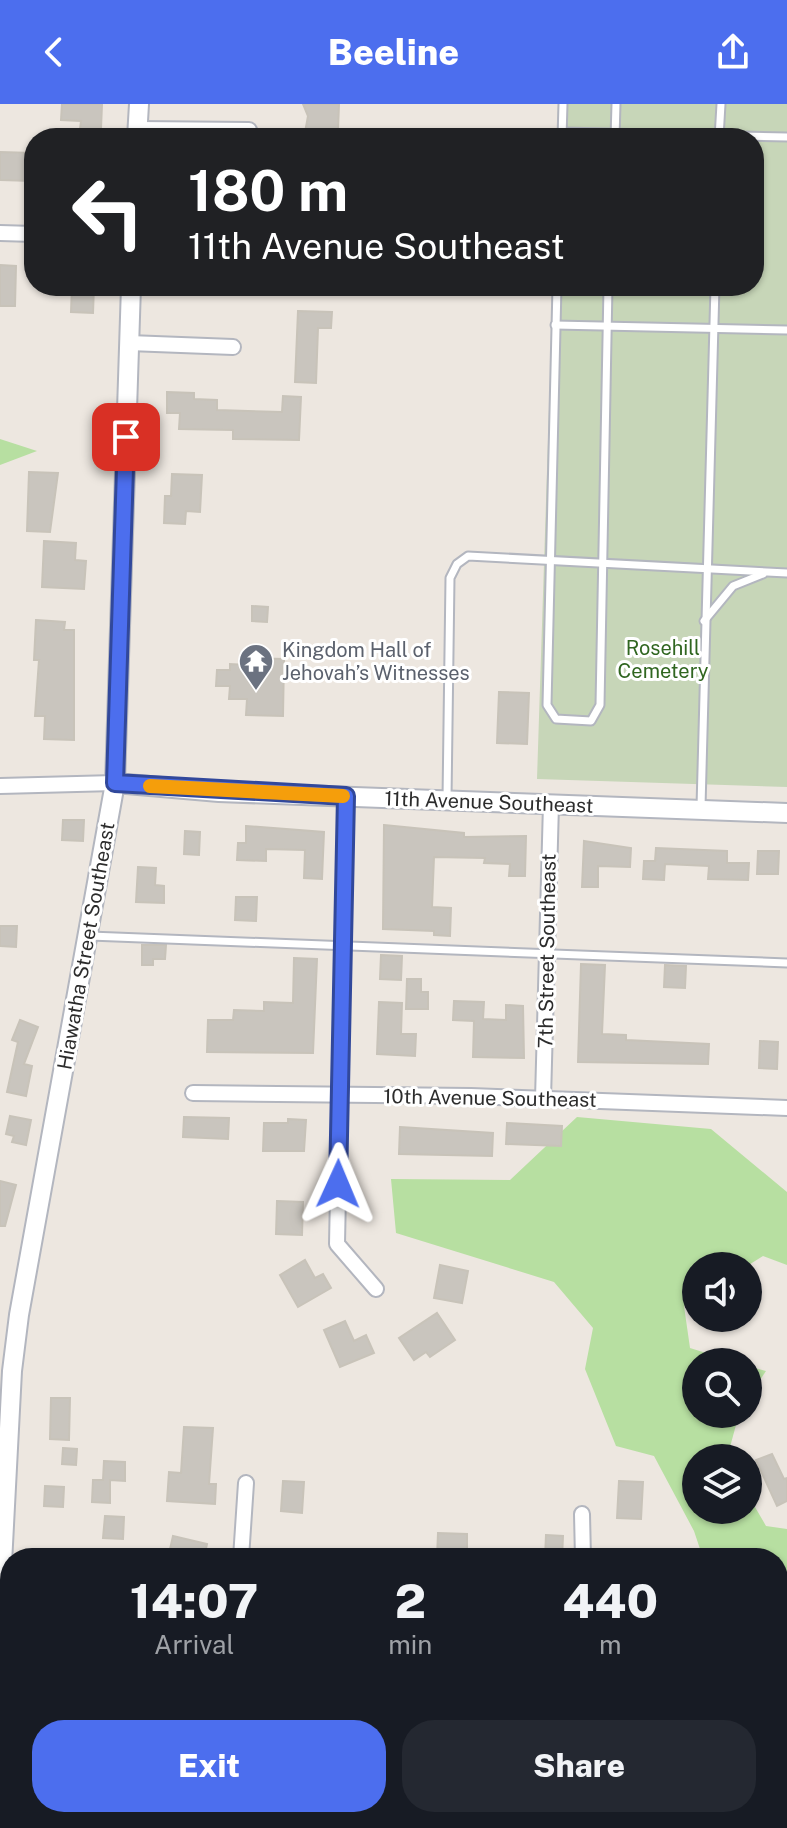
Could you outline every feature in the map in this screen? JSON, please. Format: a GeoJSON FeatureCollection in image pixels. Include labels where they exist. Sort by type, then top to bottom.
{"type":"FeatureCollection","features":[{"type":"Feature","properties":{"kind":"street"},"geometry":{"type":"LineString","coordinates":[[137,128],[139,104]]}},
{"type":"Feature","properties":{"kind":"street"},"geometry":{"type":"LineString","coordinates":[[0,233],[24,234]]}},
{"type":"Feature","properties":{"kind":"street","name":"Hiawatha Street Southeast"},"geometry":{"type":"LineString","coordinates":[[6,1548],[12,1371],[19,1315],[90,936],[115,783],[131,296]]}},
{"type":"Feature","properties":{"kind":"street"},"geometry":{"type":"LineString","coordinates":[[129,343],[233,347]]}},
{"type":"Feature","properties":{"kind":"street","name":"11th Avenue Southeast"},"geometry":{"type":"LineString","coordinates":[[0,786],[115,783],[346,796],[787,813]]}},
{"type":"Feature","properties":{"kind":"street"},"geometry":{"type":"LineString","coordinates":[[346,796],[337,1244],[376,1289]]}},
{"type":"Feature","properties":{"kind":"street","name":"7th Street Southeast"},"geometry":{"type":"LineString","coordinates":[[543,1099],[551,804]]}},
{"type":"Feature","properties":{"kind":"street","name":"10th Avenue Southeast"},"geometry":{"type":"LineString","coordinates":[[193,1093],[543,1099],[787,1108]]}},
{"type":"Feature","properties":{"kind":"street"},"geometry":{"type":"LineString","coordinates":[[242,1548],[246,1483]]}},
{"type":"Feature","properties":{"kind":"street"},"geometry":{"type":"LineString","coordinates":[[582,1514],[583,1548]]}},
{"type":"Feature","properties":{"kind":"lane"},"geometry":{"type":"LineString","coordinates":[[562,128],[563,104]]}},
{"type":"Feature","properties":{"kind":"lane"},"geometry":{"type":"LineString","coordinates":[[615,128],[616,104]]}},
{"type":"Feature","properties":{"kind":"lane"},"geometry":{"type":"LineString","coordinates":[[720,128],[721,104]]}},
{"type":"Feature","properties":{"kind":"lane"},"geometry":{"type":"LineString","coordinates":[[764,137],[787,137]]}},
{"type":"Feature","properties":{"kind":"lane"},"geometry":{"type":"LineString","coordinates":[[556,296],[547,705],[556,719],[591,721],[600,705],[608,296]]}},
{"type":"Feature","properties":{"kind":"lane"},"geometry":{"type":"LineString","coordinates":[[701,809],[715,296]]}},
{"type":"Feature","properties":{"kind":"lane"},"geometry":{"type":"LineString","coordinates":[[555,325],[787,330]]}},
{"type":"Feature","properties":{"kind":"lane"},"geometry":{"type":"LineString","coordinates":[[447,800],[450,578],[457,564],[468,556],[787,573]]}},
{"type":"Feature","properties":{"kind":"lane"},"geometry":{"type":"LineString","coordinates":[[704,621],[733,586],[769,572]]}},
{"type":"Feature","properties":{"kind":"lane"},"geometry":{"type":"LineString","coordinates":[[90,936],[787,963]]}},
{"type":"Feature","properties":{"kind":"green space","name":"Rosehill Cemetery"},"geometry":{"type":"Polygon","coordinates":[[[558,104],[787,104],[787,787],[537,779],[553,296],[764,296],[764,128],[557,128],[558,104]]]}},
{"type":"Feature","properties":{"kind":"green space"},"geometry":{"type":"Polygon","coordinates":[[[0,439],[37,451],[0,465],[0,439]]]}},
{"type":"Feature","properties":{"kind":"green space"},"geometry":{"type":"Polygon","coordinates":[[[577,1117],[711,1129],[787,1192],[787,1265],[762,1257],[762,1252],[682,1252],[682,1332],[688,1332],[690,1348],[682,1348],[682,1428],[735,1428],[731,1444],[682,1444],[682,1508],[654,1456],[616,1446],[585,1369],[593,1328],[554,1282],[396,1233],[391,1179],[510,1180],[577,1117]]]}},
{"type":"Feature","properties":{"kind":"green space"},"geometry":{"type":"Polygon","coordinates":[[[762,1519],[766,1526],[787,1529],[787,1548],[700,1548],[690,1524],[762,1524],[762,1519]]]}},
{"type":"Feature","properties":{"kind":"building"},"geometry":{"type":"Polygon","coordinates":[[[62,104],[102,104],[101,128],[80,128],[81,121],[61,120],[62,104]]]}},
{"type":"Feature","properties":{"kind":"building"},"geometry":{"type":"Polygon","coordinates":[[[303,104],[339,104],[338,128],[306,128],[308,116],[303,104]]]}},
{"type":"Feature","properties":{"kind":"building"},"geometry":{"type":"Polygon","coordinates":[[[0,152],[24,153],[24,181],[0,180],[0,152]]]}},
{"type":"Feature","properties":{"kind":"building"},"geometry":{"type":"Polygon","coordinates":[[[0,265],[16,266],[15,306],[0,306],[0,265]]]}},
{"type":"Feature","properties":{"kind":"building"},"geometry":{"type":"Polygon","coordinates":[[[72,296],[94,296],[93,313],[71,312],[72,296]]]}},
{"type":"Feature","properties":{"kind":"building"},"geometry":{"type":"Polygon","coordinates":[[[298,311],[332,312],[331,328],[318,328],[316,383],[295,382],[298,311]]]}},
{"type":"Feature","properties":{"kind":"building"},"geometry":{"type":"Polygon","coordinates":[[[167,392],[194,393],[194,399],[217,400],[217,410],[282,412],[283,396],[301,397],[299,440],[233,439],[233,430],[179,429],[180,413],[167,413],[167,392]]]}},
{"type":"Feature","properties":{"kind":"building"},"geometry":{"type":"Polygon","coordinates":[[[29,472],[58,473],[50,532],[27,531],[29,472]]]}},
{"type":"Feature","properties":{"kind":"building"},"geometry":{"type":"Polygon","coordinates":[[[172,474],[202,475],[200,512],[186,511],[185,524],[164,523],[165,496],[171,496],[172,474]]]}},
{"type":"Feature","properties":{"kind":"building"},"geometry":{"type":"Polygon","coordinates":[[[44,541],[76,543],[75,560],[86,561],[84,589],[42,587],[44,541]]]}},
{"type":"Feature","properties":{"kind":"building"},"geometry":{"type":"Polygon","coordinates":[[[252,606],[268,607],[267,622],[252,621],[252,606]]]}},
{"type":"Feature","properties":{"kind":"building"},"geometry":{"type":"Polygon","coordinates":[[[36,620],[65,622],[64,630],[74,630],[74,740],[44,739],[45,716],[35,716],[39,660],[34,660],[36,620]]]}},
{"type":"Feature","properties":{"kind":"building","name":"Kingdom Hall of Jehovah’s Witnesses"},"geometry":{"type":"Polygon","coordinates":[[[248,658],[284,659],[283,716],[246,715],[247,699],[229,699],[230,686],[216,686],[217,670],[230,670],[230,664],[248,665],[248,658]]]}},
{"type":"Feature","properties":{"kind":"building"},"geometry":{"type":"Polygon","coordinates":[[[499,692],[529,693],[527,744],[497,743],[499,692]]]}},
{"type":"Feature","properties":{"kind":"building"},"geometry":{"type":"Polygon","coordinates":[[[63,820],[84,820],[83,841],[62,840],[63,820]]]}},
{"type":"Feature","properties":{"kind":"building"},"geometry":{"type":"Polygon","coordinates":[[[384,825],[464,833],[464,837],[526,836],[525,876],[509,876],[510,864],[484,863],[485,858],[434,857],[432,907],[451,908],[450,936],[434,935],[434,931],[383,929],[384,825]]]}},
{"type":"Feature","properties":{"kind":"building"},"geometry":{"type":"Polygon","coordinates":[[[246,826],[324,832],[322,879],[304,878],[305,850],[266,849],[266,861],[237,860],[238,843],[246,843],[246,826]]]}},
{"type":"Feature","properties":{"kind":"building"},"geometry":{"type":"Polygon","coordinates":[[[185,831],[200,832],[199,855],[184,854],[185,831]]]}},
{"type":"Feature","properties":{"kind":"building"},"geometry":{"type":"Polygon","coordinates":[[[584,841],[631,848],[630,867],[598,866],[598,887],[582,887],[584,841]]]}},
{"type":"Feature","properties":{"kind":"building"},"geometry":{"type":"Polygon","coordinates":[[[656,848],[727,851],[727,863],[749,863],[748,880],[708,879],[709,866],[665,864],[664,880],[643,879],[644,861],[655,861],[656,848]]]}},
{"type":"Feature","properties":{"kind":"building"},"geometry":{"type":"Polygon","coordinates":[[[758,851],[779,851],[778,874],[757,874],[758,851]]]}},
{"type":"Feature","properties":{"kind":"building"},"geometry":{"type":"Polygon","coordinates":[[[138,867],[156,868],[155,885],[164,886],[164,903],[136,902],[138,867]]]}},
{"type":"Feature","properties":{"kind":"building"},"geometry":{"type":"Polygon","coordinates":[[[236,897],[257,897],[256,921],[235,920],[236,897]]]}},
{"type":"Feature","properties":{"kind":"building"},"geometry":{"type":"Polygon","coordinates":[[[0,926],[17,926],[16,947],[0,946],[0,926]]]}},
{"type":"Feature","properties":{"kind":"building"},"geometry":{"type":"Polygon","coordinates":[[[142,945],[166,945],[165,959],[153,959],[153,965],[142,965],[142,945]]]}},
{"type":"Feature","properties":{"kind":"building"},"geometry":{"type":"Polygon","coordinates":[[[381,955],[402,956],[401,980],[380,979],[381,955]]]}},
{"type":"Feature","properties":{"kind":"building"},"geometry":{"type":"Polygon","coordinates":[[[294,958],[317,959],[313,1053],[207,1052],[208,1020],[233,1020],[234,1010],[264,1011],[264,1002],[293,1003],[294,958]]]}},
{"type":"Feature","properties":{"kind":"building"},"geometry":{"type":"Polygon","coordinates":[[[581,964],[605,965],[602,1034],[626,1035],[626,1040],[709,1044],[708,1064],[578,1062],[581,964]]]}},
{"type":"Feature","properties":{"kind":"building"},"geometry":{"type":"Polygon","coordinates":[[[665,965],[686,966],[685,988],[664,987],[665,965]]]}},
{"type":"Feature","properties":{"kind":"building"},"geometry":{"type":"Polygon","coordinates":[[[407,979],[421,979],[421,992],[428,992],[428,1009],[406,1009],[407,979]]]}},
{"type":"Feature","properties":{"kind":"building"},"geometry":{"type":"Polygon","coordinates":[[[454,1001],[484,1002],[483,1019],[506,1020],[506,1005],[523,1006],[524,1058],[473,1057],[474,1021],[453,1020],[454,1001]]]}},
{"type":"Feature","properties":{"kind":"building"},"geometry":{"type":"Polygon","coordinates":[[[379,1002],[402,1003],[401,1034],[416,1034],[415,1056],[377,1054],[379,1002]]]}},
{"type":"Feature","properties":{"kind":"building"},"geometry":{"type":"Polygon","coordinates":[[[20,1020],[38,1027],[24,1064],[32,1066],[26,1096],[7,1092],[18,1042],[12,1040],[20,1020]]]}},
{"type":"Feature","properties":{"kind":"building"},"geometry":{"type":"Polygon","coordinates":[[[760,1041],[778,1042],[777,1069],[759,1068],[760,1041]]]}},
{"type":"Feature","properties":{"kind":"building"},"geometry":{"type":"Polygon","coordinates":[[[10,1116],[31,1120],[26,1145],[12,1142],[14,1136],[6,1134],[10,1116]]]}},
{"type":"Feature","properties":{"kind":"building"},"geometry":{"type":"Polygon","coordinates":[[[184,1117],[229,1118],[228,1139],[183,1137],[184,1117]]]}},
{"type":"Feature","properties":{"kind":"building"},"geometry":{"type":"Polygon","coordinates":[[[288,1119],[306,1120],[304,1151],[263,1151],[264,1123],[288,1123],[288,1119]]]}},
{"type":"Feature","properties":{"kind":"building"},"geometry":{"type":"Polygon","coordinates":[[[507,1123],[562,1126],[561,1146],[506,1144],[507,1123]]]}},
{"type":"Feature","properties":{"kind":"building"},"geometry":{"type":"Polygon","coordinates":[[[400,1127],[493,1133],[492,1156],[399,1154],[400,1127]]]}},
{"type":"Feature","properties":{"kind":"building"},"geometry":{"type":"Polygon","coordinates":[[[0,1181],[16,1185],[5,1226],[0,1226],[0,1181]]]}},
{"type":"Feature","properties":{"kind":"building"},"geometry":{"type":"Polygon","coordinates":[[[277,1201],[303,1202],[302,1235],[276,1234],[277,1201]]]}},
{"type":"Feature","properties":{"kind":"building"},"geometry":{"type":"Polygon","coordinates":[[[305,1260],[315,1278],[323,1274],[331,1288],[298,1307],[280,1275],[305,1260]]]}},
{"type":"Feature","properties":{"kind":"building"},"geometry":{"type":"Polygon","coordinates":[[[440,1265],[468,1271],[462,1303],[434,1298],[440,1265]]]}},
{"type":"Feature","properties":{"kind":"building"},"geometry":{"type":"Polygon","coordinates":[[[437,1313],[455,1340],[430,1357],[426,1352],[414,1360],[399,1338],[437,1313]]]}},
{"type":"Feature","properties":{"kind":"building"},"geometry":{"type":"Polygon","coordinates":[[[345,1321],[354,1341],[366,1335],[374,1353],[340,1367],[324,1330],[345,1321]]]}},
{"type":"Feature","properties":{"kind":"building"},"geometry":{"type":"Polygon","coordinates":[[[51,1398],[70,1398],[69,1440],[50,1439],[51,1398]]]}},
{"type":"Feature","properties":{"kind":"building"},"geometry":{"type":"Polygon","coordinates":[[[184,1427],[213,1428],[209,1484],[216,1484],[215,1504],[167,1501],[169,1472],[181,1473],[184,1427]]]}},
{"type":"Feature","properties":{"kind":"building"},"geometry":{"type":"Polygon","coordinates":[[[63,1448],[77,1449],[76,1465],[62,1464],[63,1448]]]}},
{"type":"Feature","properties":{"kind":"building"},"geometry":{"type":"Polygon","coordinates":[[[772,1454],[784,1479],[787,1478],[787,1501],[777,1506],[762,1473],[762,1458],[772,1454]]]}},
{"type":"Feature","properties":{"kind":"building"},"geometry":{"type":"Polygon","coordinates":[[[104,1461],[125,1462],[125,1481],[110,1480],[110,1503],[92,1502],[93,1480],[103,1480],[104,1461]]]}},
{"type":"Feature","properties":{"kind":"building"},"geometry":{"type":"Polygon","coordinates":[[[283,1481],[304,1482],[302,1513],[281,1511],[283,1481]]]}},
{"type":"Feature","properties":{"kind":"building"},"geometry":{"type":"Polygon","coordinates":[[[619,1481],[643,1482],[641,1519],[617,1518],[619,1481]]]}},
{"type":"Feature","properties":{"kind":"building"},"geometry":{"type":"Polygon","coordinates":[[[45,1486],[64,1487],[63,1507],[44,1506],[45,1486]]]}},
{"type":"Feature","properties":{"kind":"building"},"geometry":{"type":"Polygon","coordinates":[[[105,1516],[124,1517],[123,1539],[103,1538],[105,1516]]]}},
{"type":"Feature","properties":{"kind":"building"},"geometry":{"type":"Polygon","coordinates":[[[438,1533],[467,1534],[467,1548],[437,1548],[438,1533]]]}},
{"type":"Feature","properties":{"kind":"building"},"geometry":{"type":"Polygon","coordinates":[[[546,1535],[563,1536],[562,1548],[545,1548],[546,1535]]]}},
{"type":"Feature","properties":{"kind":"building"},"geometry":{"type":"Polygon","coordinates":[[[173,1536],[207,1544],[206,1548],[170,1548],[173,1536]]]}},
{"type":"Feature","properties":{"kind":"slow traffic"},"geometry":{"type":"LineString","coordinates":[[150,786],[219,792],[343,796]]}},
{"type":"Feature","properties":{"kind":"place","name":"Kingdom Hall of Jehovah’s Witnesses"},"geometry":{"type":"Point","coordinates":[256,692]}},
{"type":"Feature","properties":{"kind":"route"},"geometry":{"type":"LineString","coordinates":[[126,437],[115,783],[219,792],[346,796],[338,1184]]}}]}
